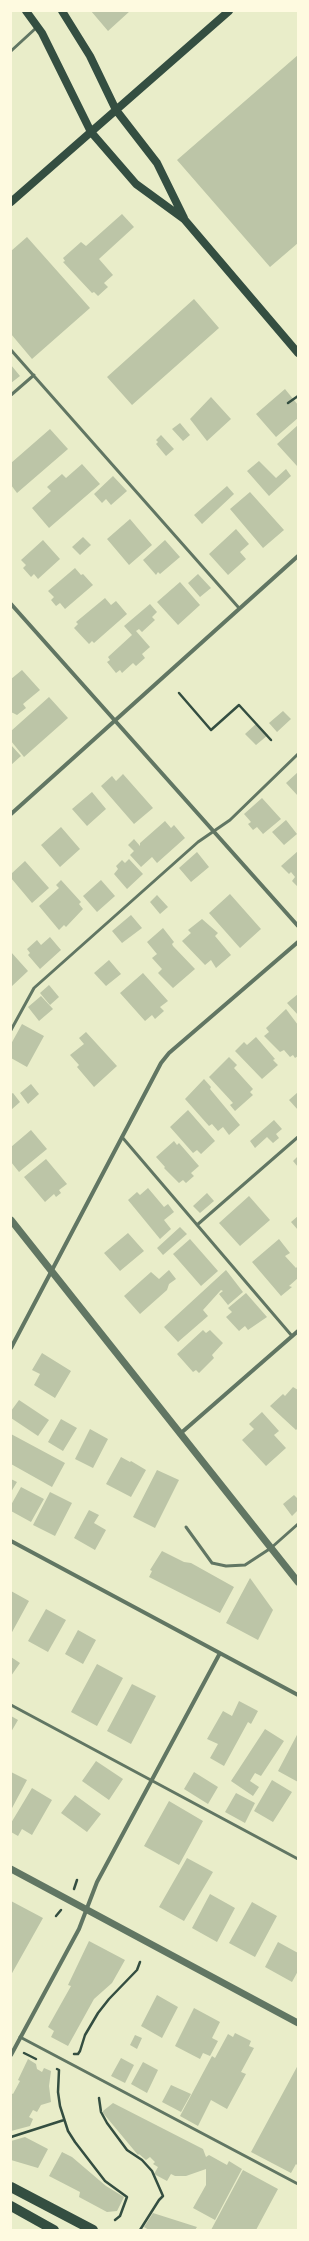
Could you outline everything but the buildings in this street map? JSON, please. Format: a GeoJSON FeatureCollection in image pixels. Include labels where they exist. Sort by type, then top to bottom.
{"type":"FeatureCollection","features":[{"type":"Feature","properties":{"kind":"main road"},"geometry":{"type":"LineString","coordinates":[[26,11],[38,27],[58,63],[81,115],[91,132],[136,184],[184,219],[298,353]]}},
{"type":"Feature","properties":{"kind":"main road"},"geometry":{"type":"LineString","coordinates":[[62,11],[90,56],[116,110],[157,163],[184,219]]}},
{"type":"Feature","properties":{"kind":"main road"},"geometry":{"type":"LineString","coordinates":[[11,202],[229,11]]}},
{"type":"Feature","properties":{"kind":"main road"},"geometry":{"type":"LineString","coordinates":[[11,2187],[93,2230]]}},
{"type":"Feature","properties":{"kind":"main road"},"geometry":{"type":"LineString","coordinates":[[11,2206],[54,2230]]}},
{"type":"Feature","properties":{"kind":"street"},"geometry":{"type":"LineString","coordinates":[[11,814],[298,556]]}},
{"type":"Feature","properties":{"kind":"street"},"geometry":{"type":"LineString","coordinates":[[11,604],[298,926]]}},
{"type":"Feature","properties":{"kind":"street"},"geometry":{"type":"LineString","coordinates":[[11,1348],[161,1063],[169,1053],[298,942]]}},
{"type":"Feature","properties":{"kind":"street"},"geometry":{"type":"LineString","coordinates":[[11,1220],[298,1582]]}},
{"type":"Feature","properties":{"kind":"street"},"geometry":{"type":"LineString","coordinates":[[181,1433],[298,1331]]}},
{"type":"Feature","properties":{"kind":"street"},"geometry":{"type":"LineString","coordinates":[[11,1541],[298,1695]]}},
{"type":"Feature","properties":{"kind":"street"},"geometry":{"type":"LineString","coordinates":[[11,2054],[79,1929],[97,1882],[220,1653]]}},
{"type":"Feature","properties":{"kind":"street"},"geometry":{"type":"LineString","coordinates":[[11,1869],[298,2023]]}},
{"type":"Feature","properties":{"kind":"lane"},"geometry":{"type":"LineString","coordinates":[[11,51],[38,27]]}},
{"type":"Feature","properties":{"kind":"lane"},"geometry":{"type":"LineString","coordinates":[[11,350],[239,608]]}},
{"type":"Feature","properties":{"kind":"lane"},"geometry":{"type":"LineString","coordinates":[[11,395],[34,375]]}},
{"type":"Feature","properties":{"kind":"lane"},"geometry":{"type":"LineString","coordinates":[[11,1030],[34,988],[213,831],[230,820],[298,754]]}},
{"type":"Feature","properties":{"kind":"lane"},"geometry":{"type":"LineString","coordinates":[[122,1136],[292,1336]]}},
{"type":"Feature","properties":{"kind":"lane"},"geometry":{"type":"LineString","coordinates":[[197,1225],[298,1137]]}},
{"type":"Feature","properties":{"kind":"lane"},"geometry":{"type":"LineString","coordinates":[[186,1527],[212,1563],[226,1566],[245,1565],[271,1548],[298,1524]]}},
{"type":"Feature","properties":{"kind":"lane"},"geometry":{"type":"LineString","coordinates":[[11,1705],[298,1859]]}},
{"type":"Feature","properties":{"kind":"lane"},"geometry":{"type":"LineString","coordinates":[[20,2037],[298,2184]]}},
{"type":"Feature","properties":{"kind":"path"},"geometry":{"type":"LineString","coordinates":[[288,403],[298,396]]}},
{"type":"Feature","properties":{"kind":"path"},"geometry":{"type":"LineString","coordinates":[[179,693],[211,730],[239,705],[271,740]]}},
{"type":"Feature","properties":{"kind":"path"},"geometry":{"type":"LineString","coordinates":[[68,2051],[78,2054],[98,2013],[112,1995],[137,1970],[140,1962]]}},
{"type":"Feature","properties":{"kind":"path"},"geometry":{"type":"LineString","coordinates":[[24,2053],[43,2062]]}},
{"type":"Feature","properties":{"kind":"path"},"geometry":{"type":"LineString","coordinates":[[55,2068],[59,2070],[58,2092],[64,2120],[74,2142],[94,2169],[114,2189],[127,2197],[120,2216],[115,2220]]}},
{"type":"Feature","properties":{"kind":"path"},"geometry":{"type":"LineString","coordinates":[[99,2098],[101,2112],[107,2123],[127,2150],[142,2160],[152,2171],[163,2196],[140,2230]]}},
{"type":"Feature","properties":{"kind":"path"},"geometry":{"type":"LineString","coordinates":[[11,2137],[64,2120]]}}]}
